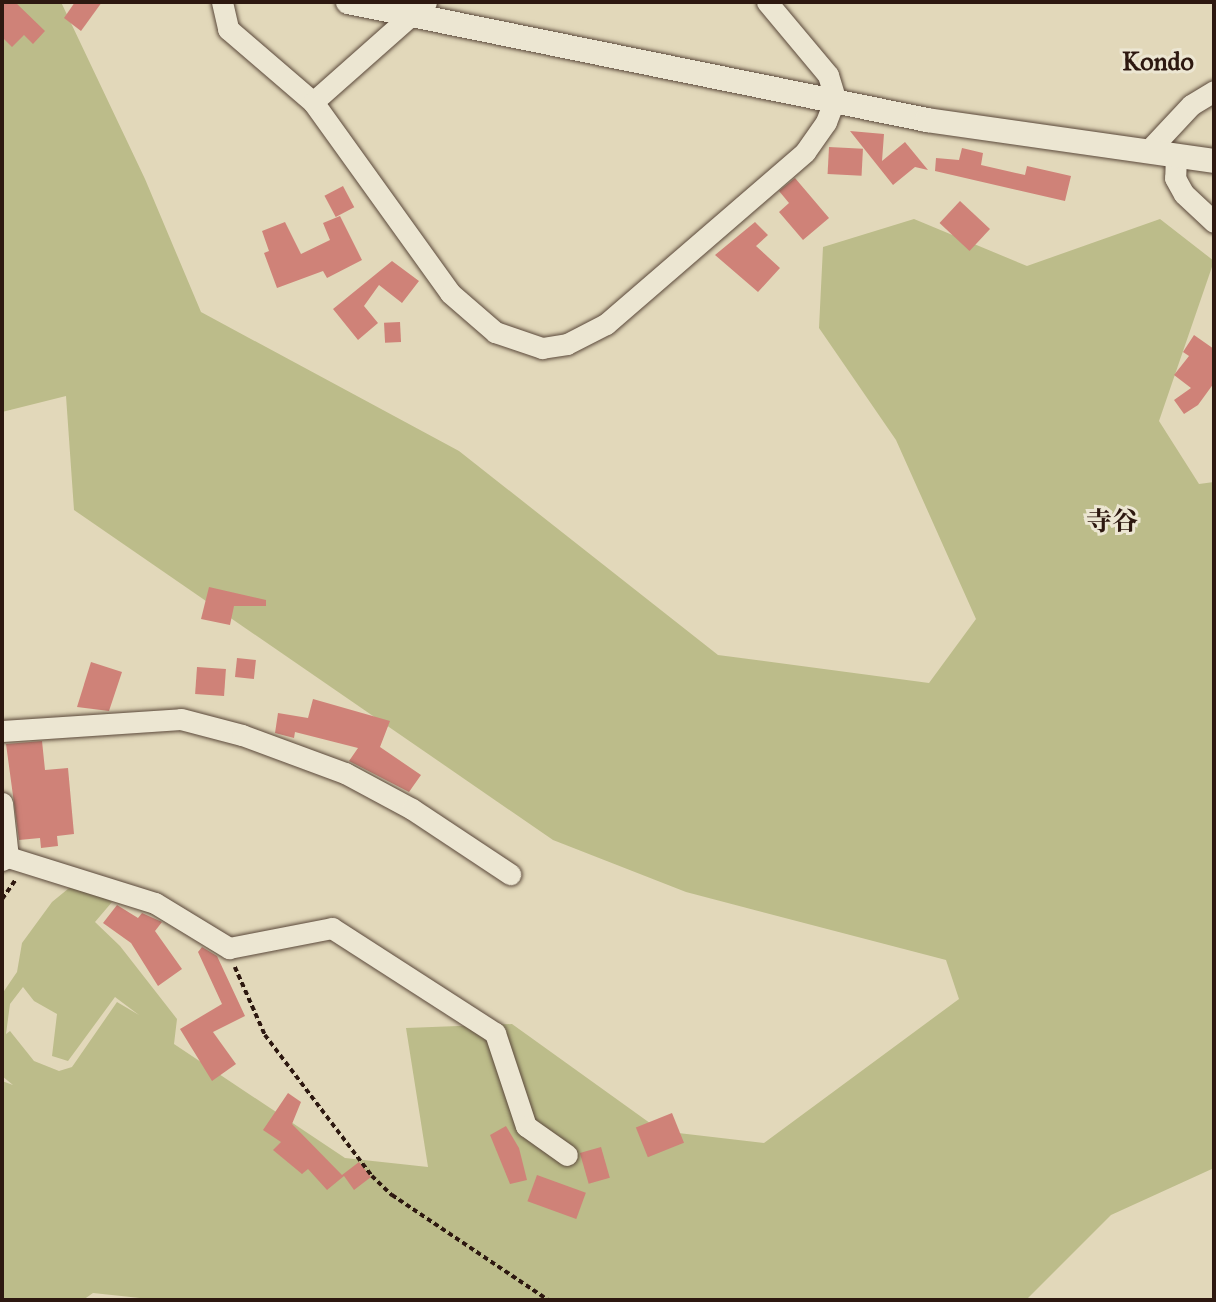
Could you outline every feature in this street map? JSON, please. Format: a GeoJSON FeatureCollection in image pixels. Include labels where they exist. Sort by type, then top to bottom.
{"type":"FeatureCollection","features":[{"type":"Feature","properties":{"kind":"street"},"geometry":{"type":"LineString","coordinates":[[222,2],[228,29],[313,102],[450,293],[495,332],[542,348],[567,344],[606,324],[806,152],[826,122],[835,98],[828,75],[767,2]]}},
{"type":"Feature","properties":{"kind":"street"},"geometry":{"type":"LineString","coordinates":[[348,2],[419,8],[927,120],[1214,161]]}},
{"type":"Feature","properties":{"kind":"street"},"geometry":{"type":"LineString","coordinates":[[313,102],[419,8]]}},
{"type":"Feature","properties":{"kind":"street"},"geometry":{"type":"LineString","coordinates":[[1148,151],[1191,105],[1214,91]]}},
{"type":"Feature","properties":{"kind":"street"},"geometry":{"type":"LineString","coordinates":[[1177,155],[1175,178],[1184,194],[1214,222]]}},
{"type":"Feature","properties":{"kind":"street"},"geometry":{"type":"LineString","coordinates":[[2,731],[181,719],[242,735],[345,774],[412,809],[509,874]]}},
{"type":"Feature","properties":{"kind":"street"},"geometry":{"type":"LineString","coordinates":[[2,803],[5,858],[155,903],[229,948],[332,929],[495,1033],[526,1126],[567,1156]]}},
{"type":"Feature","properties":{"kind":"path"},"geometry":{"type":"LineString","coordinates":[[229,948],[240,984],[265,1035],[372,1176],[392,1195],[548,1300]]}},
{"type":"Feature","properties":{"kind":"green space"},"geometry":{"type":"Polygon","coordinates":[[[2,2],[61,2],[145,179],[201,312],[459,451],[718,655],[929,683],[976,619],[896,440],[819,328],[823,247],[914,219],[1027,266],[1160,219],[1214,261],[1159,421],[1199,484],[1214,482],[1214,1168],[1111,1215],[1026,1300],[159,1300],[93,1293],[83,1300],[2,1300],[2,1081],[13,1085],[2,1076],[2,994],[17,972],[22,943],[52,902],[74,884],[112,902],[95,922],[120,946],[177,1019],[174,1044],[345,1158],[428,1167],[406,1028],[512,1024],[661,1131],[764,1143],[959,999],[946,960],[686,892],[553,840],[74,510],[66,396],[2,412],[2,2]],[[23,987],[10,1004],[6,1034],[10,1031],[34,1061],[59,1071],[72,1067],[117,1002],[139,1015],[115,997],[68,1061],[52,1056],[57,1014],[34,1001],[23,987]]]}},
{"type":"Feature","properties":{"kind":"building"},"geometry":{"type":"Polygon","coordinates":[[[2,2],[15,2],[45,31],[33,44],[24,35],[12,47],[2,37],[2,2]]]}},
{"type":"Feature","properties":{"kind":"building"},"geometry":{"type":"Polygon","coordinates":[[[75,2],[102,2],[81,31],[64,18],[75,2]]]}},
{"type":"Feature","properties":{"kind":"building"},"geometry":{"type":"Polygon","coordinates":[[[850,131],[884,134],[882,161],[905,142],[928,170],[915,167],[893,185],[850,131]]]}},
{"type":"Feature","properties":{"kind":"building"},"geometry":{"type":"Polygon","coordinates":[[[829,147],[863,149],[862,176],[828,174],[829,147]]]}},
{"type":"Feature","properties":{"kind":"building"},"geometry":{"type":"Polygon","coordinates":[[[962,148],[983,153],[981,165],[1025,175],[1027,166],[1071,176],[1065,201],[935,171],[936,158],[959,160],[962,148]]]}},
{"type":"Feature","properties":{"kind":"building"},"geometry":{"type":"Polygon","coordinates":[[[795,178],[829,218],[803,240],[779,212],[789,203],[779,191],[795,178]]]}},
{"type":"Feature","properties":{"kind":"building"},"geometry":{"type":"Polygon","coordinates":[[[343,186],[354,207],[336,217],[324,196],[343,186]]]}},
{"type":"Feature","properties":{"kind":"building"},"geometry":{"type":"Polygon","coordinates":[[[960,201],[990,229],[970,251],[940,223],[960,201]]]}},
{"type":"Feature","properties":{"kind":"building"},"geometry":{"type":"Polygon","coordinates":[[[340,216],[362,260],[327,278],[323,271],[277,288],[264,253],[269,251],[262,231],[285,222],[301,254],[330,240],[323,223],[340,216]]]}},
{"type":"Feature","properties":{"kind":"building"},"geometry":{"type":"Polygon","coordinates":[[[755,222],[768,235],[756,246],[780,268],[758,292],[715,255],[755,222]]]}},
{"type":"Feature","properties":{"kind":"building"},"geometry":{"type":"Polygon","coordinates":[[[392,261],[419,281],[402,303],[379,285],[364,306],[378,323],[358,340],[333,309],[392,261]]]}},
{"type":"Feature","properties":{"kind":"building"},"geometry":{"type":"Polygon","coordinates":[[[400,322],[401,342],[385,343],[384,323],[400,322]]]}},
{"type":"Feature","properties":{"kind":"building"},"geometry":{"type":"Polygon","coordinates":[[[1194,335],[1214,349],[1214,383],[1198,405],[1184,414],[1174,400],[1191,388],[1174,375],[1189,356],[1183,352],[1194,335]]]}},
{"type":"Feature","properties":{"kind":"building"},"geometry":{"type":"Polygon","coordinates":[[[209,587],[266,600],[266,606],[234,606],[230,625],[201,619],[209,587]]]}},
{"type":"Feature","properties":{"kind":"building"},"geometry":{"type":"Polygon","coordinates":[[[237,658],[256,660],[254,679],[235,677],[237,658]]]}},
{"type":"Feature","properties":{"kind":"building"},"geometry":{"type":"Polygon","coordinates":[[[91,662],[122,672],[109,711],[77,707],[91,662]]]}},
{"type":"Feature","properties":{"kind":"building"},"geometry":{"type":"Polygon","coordinates":[[[197,667],[226,669],[224,696],[195,694],[197,667]]]}},
{"type":"Feature","properties":{"kind":"building"},"geometry":{"type":"Polygon","coordinates":[[[313,699],[390,721],[380,747],[421,775],[409,792],[349,761],[358,748],[295,732],[294,738],[275,733],[278,713],[308,718],[313,699]]]}},
{"type":"Feature","properties":{"kind":"building"},"geometry":{"type":"Polygon","coordinates":[[[42,741],[45,770],[68,768],[74,834],[57,836],[58,846],[41,848],[40,838],[19,840],[6,744],[42,741]]]}},
{"type":"Feature","properties":{"kind":"building"},"geometry":{"type":"Polygon","coordinates":[[[117,905],[138,918],[142,913],[162,922],[155,931],[182,969],[158,986],[131,943],[103,923],[117,905]]]}},
{"type":"Feature","properties":{"kind":"building"},"geometry":{"type":"Polygon","coordinates":[[[202,947],[217,956],[245,1016],[213,1032],[236,1064],[212,1081],[180,1029],[222,1004],[198,952],[202,947]]]}},
{"type":"Feature","properties":{"kind":"building"},"geometry":{"type":"Polygon","coordinates":[[[288,1093],[301,1102],[292,1124],[342,1175],[359,1162],[371,1177],[354,1190],[344,1176],[327,1190],[308,1169],[302,1174],[273,1150],[281,1142],[263,1130],[288,1093]]]}},
{"type":"Feature","properties":{"kind":"building"},"geometry":{"type":"Polygon","coordinates":[[[672,1113],[684,1143],[648,1157],[636,1128],[672,1113]]]}},
{"type":"Feature","properties":{"kind":"building"},"geometry":{"type":"Polygon","coordinates":[[[506,1126],[519,1148],[527,1180],[510,1184],[490,1135],[506,1126]]]}},
{"type":"Feature","properties":{"kind":"building"},"geometry":{"type":"Polygon","coordinates":[[[601,1147],[610,1178],[589,1184],[580,1153],[601,1147]]]}},
{"type":"Feature","properties":{"kind":"building"},"geometry":{"type":"Polygon","coordinates":[[[537,1175],[586,1193],[576,1219],[527,1201],[537,1175]]]}},
{"type":"Feature","properties":{"kind":"district","name":"Kondo"},"geometry":{"type":"Point","coordinates":[1158,62]}},
{"type":"Feature","properties":{"kind":"district","name":"寺谷"},"geometry":{"type":"Point","coordinates":[1112,522]}}]}
